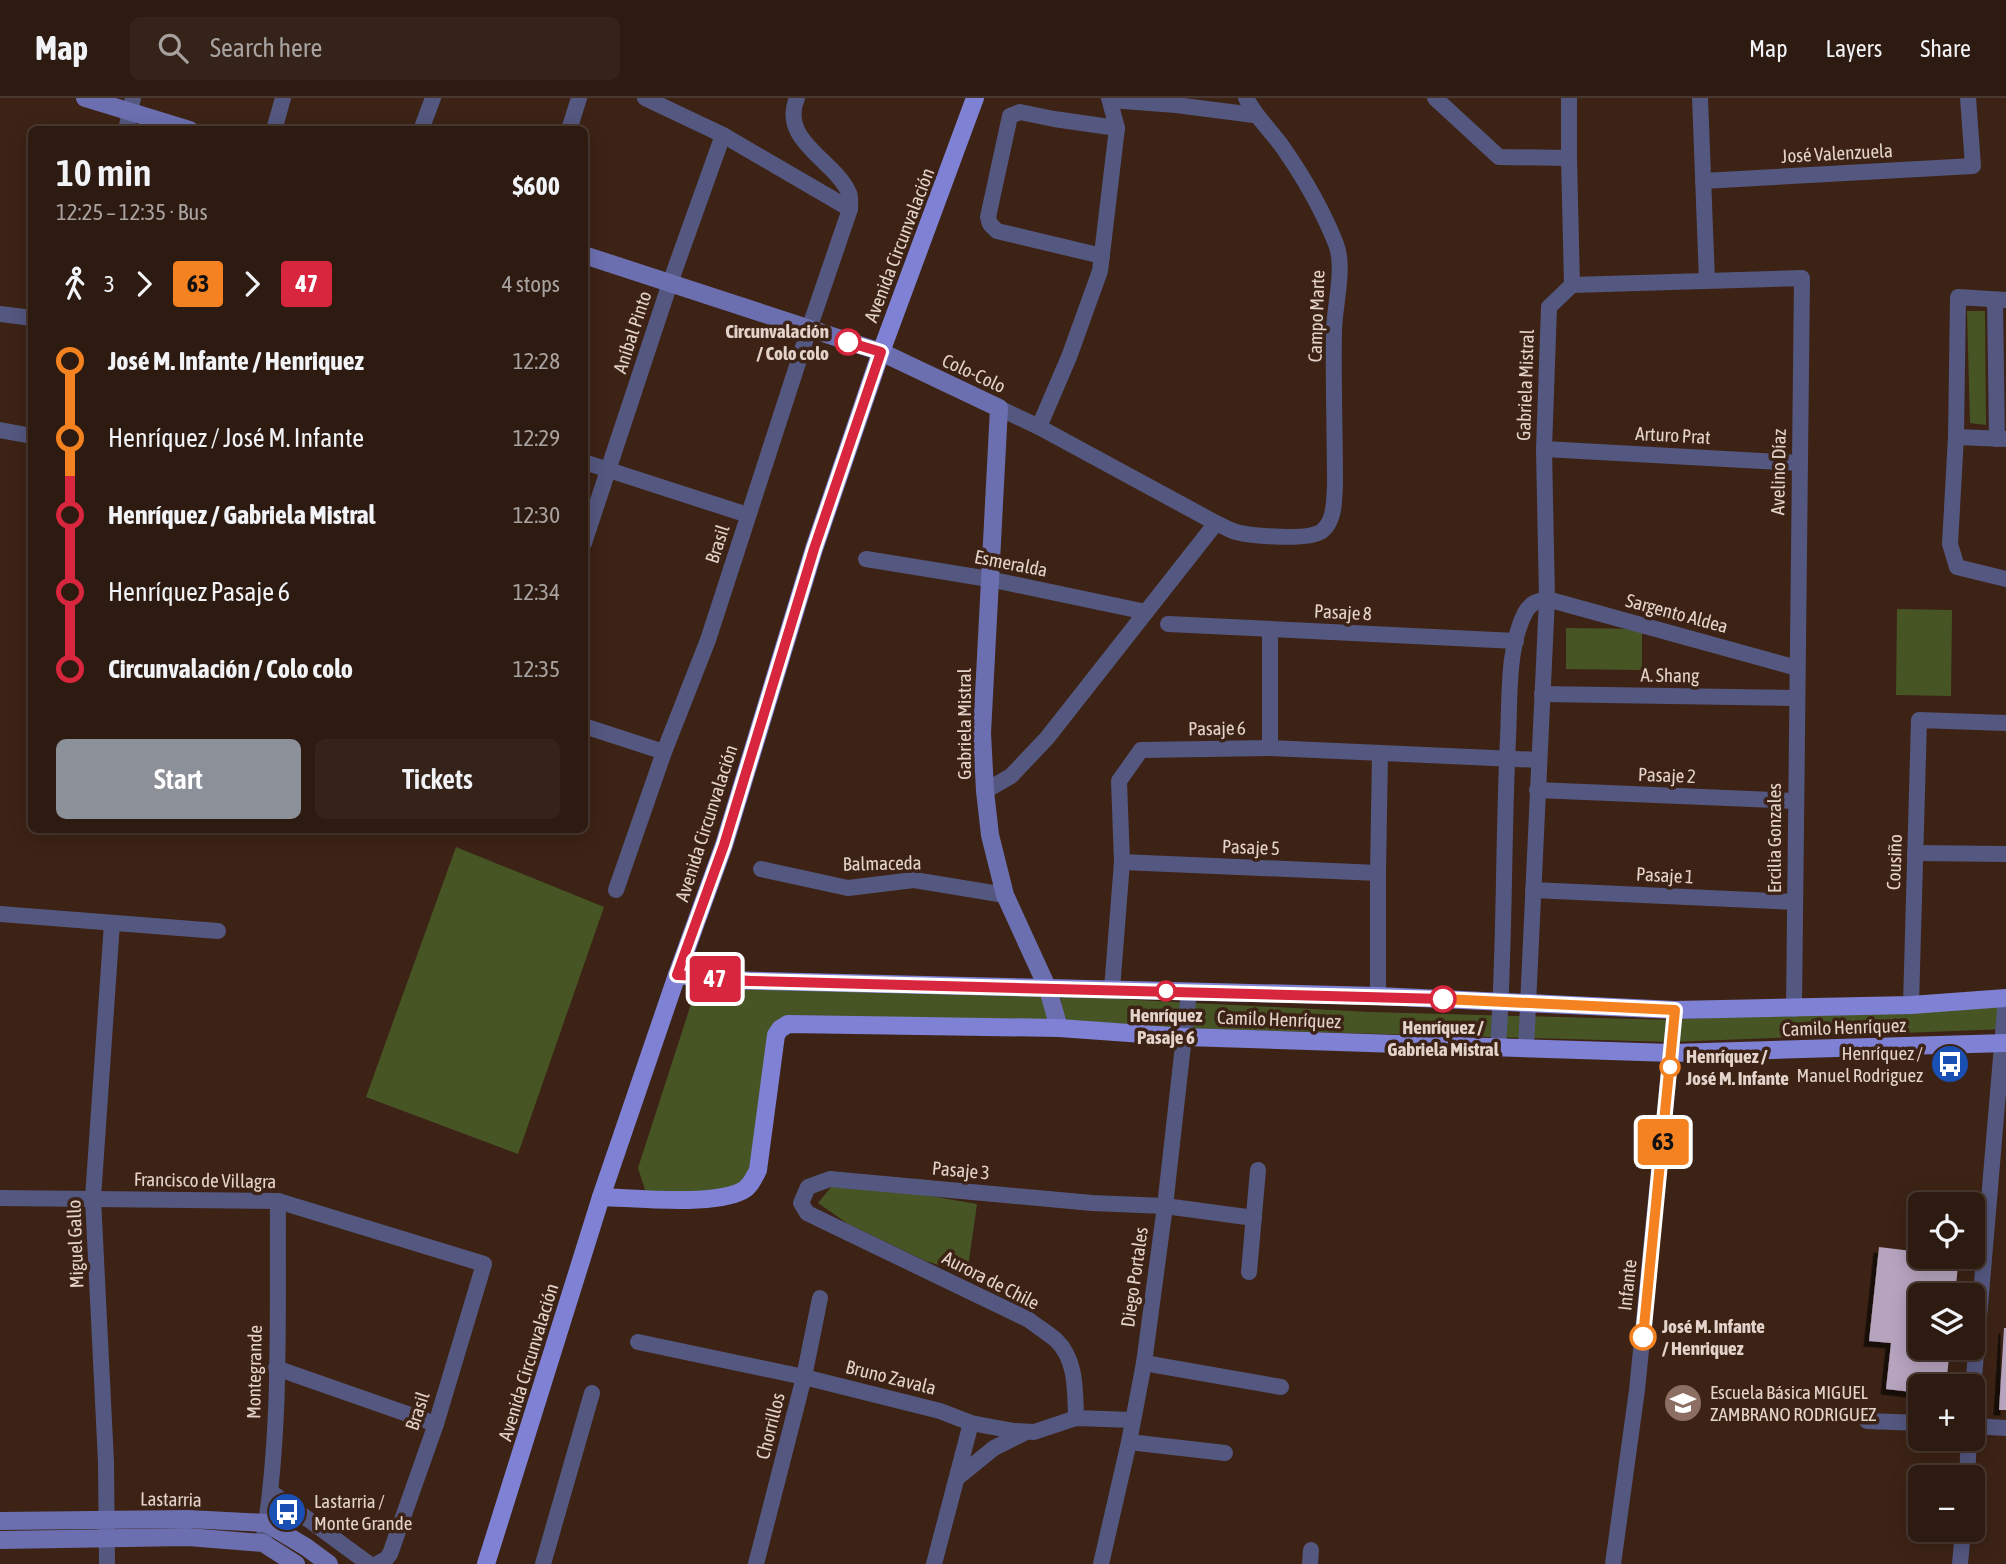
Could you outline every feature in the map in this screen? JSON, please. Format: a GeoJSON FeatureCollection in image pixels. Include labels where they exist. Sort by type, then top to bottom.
{"type":"FeatureCollection","features":[{"type":"Feature","properties":{"kind":"main road","name":"Avenida Circunvalación"},"geometry":{"type":"LineString","coordinates":[[486,1564],[601,1197],[724,845],[814,549],[881,352],[975,98]]}},
{"type":"Feature","properties":{"kind":"main road","name":"Camilo Henríquez"},"geometry":{"type":"LineString","coordinates":[[677,975],[724,980],[1378,996],[1675,1010],[1911,1005],[2006,998]]}},
{"type":"Feature","properties":{"kind":"main road","name":"Camilo Henríquez"},"geometry":{"type":"LineString","coordinates":[[601,1197],[688,1200],[725,1197],[744,1191],[758,1170],[776,1035],[788,1024],[1059,1028],[1185,1037],[1672,1053],[2004,1044]]}},
{"type":"Feature","properties":{"kind":"street"},"geometry":{"type":"LineString","coordinates":[[85,98],[177,126]]}},
{"type":"Feature","properties":{"kind":"street"},"geometry":{"type":"LineString","coordinates":[[275,126],[283,98]]}},
{"type":"Feature","properties":{"kind":"street"},"geometry":{"type":"LineString","coordinates":[[422,126],[433,98]]}},
{"type":"Feature","properties":{"kind":"street"},"geometry":{"type":"LineString","coordinates":[[570,126],[579,98]]}},
{"type":"Feature","properties":{"kind":"street"},"geometry":{"type":"LineString","coordinates":[[645,98],[723,135],[850,209]]}},
{"type":"Feature","properties":{"kind":"street"},"geometry":{"type":"LineString","coordinates":[[797,98],[793,107],[795,127],[806,144],[840,179],[849,194],[850,209]]}},
{"type":"Feature","properties":{"kind":"street","name":"Campo Marte"},"geometry":{"type":"LineString","coordinates":[[1246,98],[1254,115],[1289,157],[1337,246],[1339,259],[1335,329],[1335,485],[1329,521]]}},
{"type":"Feature","properties":{"kind":"street"},"geometry":{"type":"LineString","coordinates":[[1435,98],[1499,157],[1569,158]]}},
{"type":"Feature","properties":{"kind":"street"},"geometry":{"type":"LineString","coordinates":[[1569,98],[1572,285],[1707,282],[1700,98]]}},
{"type":"Feature","properties":{"kind":"street","name":"José Valenzuela"},"geometry":{"type":"LineString","coordinates":[[1703,181],[1973,166],[1968,98]]}},
{"type":"Feature","properties":{"kind":"street"},"geometry":{"type":"LineString","coordinates":[[1039,427],[1100,271],[1117,128],[1110,99],[1254,115]]}},
{"type":"Feature","properties":{"kind":"street"},"geometry":{"type":"LineString","coordinates":[[1102,256],[997,231],[988,218],[1010,116],[1020,112],[1054,120],[1117,128]]}},
{"type":"Feature","properties":{"kind":"street","name":"Aníbal Pinto"},"geometry":{"type":"LineString","coordinates":[[588,531],[670,283],[723,135]]}},
{"type":"Feature","properties":{"kind":"street","name":"Brasil"},"geometry":{"type":"LineString","coordinates":[[615,890],[664,752],[708,640],[850,209]]}},
{"type":"Feature","properties":{"kind":"street","name":"Colo-Colo"},"geometry":{"type":"LineString","coordinates":[[588,256],[881,352],[1039,427],[1237,532],[1304,537],[1323,530],[1329,521]]}},
{"type":"Feature","properties":{"kind":"street","name":"Avelino Díaz"},"geometry":{"type":"LineString","coordinates":[[1707,282],[1801,278],[1797,668]]}},
{"type":"Feature","properties":{"kind":"street","name":"Gabriela Mistral"},"geometry":{"type":"LineString","coordinates":[[1526,1048],[1546,599],[1544,449],[1549,307],[1572,285]]}},
{"type":"Feature","properties":{"kind":"street"},"geometry":{"type":"LineString","coordinates":[[1956,437],[2002,439],[2001,300],[1958,297],[1956,437],[1950,544],[1956,567],[2006,579]]}},
{"type":"Feature","properties":{"kind":"street"},"geometry":{"type":"LineString","coordinates":[[0,314],[28,318]]}},
{"type":"Feature","properties":{"kind":"street","name":"Gabriela Mistral"},"geometry":{"type":"LineString","coordinates":[[999,408],[982,733],[985,791],[990,835],[1005,895],[1048,989],[1059,1028]]}},
{"type":"Feature","properties":{"kind":"street"},"geometry":{"type":"LineString","coordinates":[[0,430],[28,435]]}},
{"type":"Feature","properties":{"kind":"street","name":"Arturo Prat"},"geometry":{"type":"LineString","coordinates":[[1544,449],[1800,463]]}},
{"type":"Feature","properties":{"kind":"street"},"geometry":{"type":"LineString","coordinates":[[588,463],[748,515]]}},
{"type":"Feature","properties":{"kind":"street"},"geometry":{"type":"LineString","coordinates":[[985,791],[1004,782],[1021,767],[1216,523]]}},
{"type":"Feature","properties":{"kind":"street","name":"Esmeralda"},"geometry":{"type":"LineString","coordinates":[[866,559],[989,579],[1146,612]]}},
{"type":"Feature","properties":{"kind":"street"},"geometry":{"type":"LineString","coordinates":[[1499,1048],[1512,667],[1516,641],[1525,613],[1533,603],[1546,599]]}},
{"type":"Feature","properties":{"kind":"street","name":"Sargento Aldea"},"geometry":{"type":"LineString","coordinates":[[1546,599],[1797,668]]}},
{"type":"Feature","properties":{"kind":"street","name":"Pasaje 8"},"geometry":{"type":"LineString","coordinates":[[1168,624],[1516,641]]}},
{"type":"Feature","properties":{"kind":"street"},"geometry":{"type":"LineString","coordinates":[[1270,629],[1270,748]]}},
{"type":"Feature","properties":{"kind":"street","name":"Ercilia Gonzales"},"geometry":{"type":"LineString","coordinates":[[1794,1009],[1797,668]]}},
{"type":"Feature","properties":{"kind":"street","name":"A. Shang"},"geometry":{"type":"LineString","coordinates":[[1542,694],[1797,698]]}},
{"type":"Feature","properties":{"kind":"street","name":"Cousiño"},"geometry":{"type":"LineString","coordinates":[[1911,1005],[1919,720],[2006,723]]}},
{"type":"Feature","properties":{"kind":"street"},"geometry":{"type":"LineString","coordinates":[[588,727],[664,752]]}},
{"type":"Feature","properties":{"kind":"street","name":"Pasaje 6"},"geometry":{"type":"LineString","coordinates":[[1112,989],[1122,862],[1119,781],[1141,750],[1270,748],[1539,760]]}},
{"type":"Feature","properties":{"kind":"street"},"geometry":{"type":"LineString","coordinates":[[1378,996],[1380,754]]}},
{"type":"Feature","properties":{"kind":"street","name":"Pasaje 2"},"geometry":{"type":"LineString","coordinates":[[1538,790],[1796,801]]}},
{"type":"Feature","properties":{"kind":"street"},"geometry":{"type":"LineString","coordinates":[[1915,853],[2006,854]]}},
{"type":"Feature","properties":{"kind":"street","name":"Pasaje 5"},"geometry":{"type":"LineString","coordinates":[[1122,862],[1378,873]]}},
{"type":"Feature","properties":{"kind":"street","name":"Balmaceda"},"geometry":{"type":"LineString","coordinates":[[761,869],[848,888],[914,880],[1005,895]]}},
{"type":"Feature","properties":{"kind":"street","name":"Pasaje 1"},"geometry":{"type":"LineString","coordinates":[[1533,890],[1795,902]]}},
{"type":"Feature","properties":{"kind":"street"},"geometry":{"type":"LineString","coordinates":[[0,914],[218,931]]}},
{"type":"Feature","properties":{"kind":"street","name":"Miguel Gallo"},"geometry":{"type":"LineString","coordinates":[[107,1564],[106,1462],[93,1198],[111,923]]}},
{"type":"Feature","properties":{"kind":"street","name":"Diego Portales"},"geometry":{"type":"LineString","coordinates":[[1101,1564],[1144,1363],[1189,992]]}},
{"type":"Feature","properties":{"kind":"street"},"geometry":{"type":"LineString","coordinates":[[1974,1374],[2006,998]]}},
{"type":"Feature","properties":{"kind":"street","name":"Infante"},"geometry":{"type":"LineString","coordinates":[[1613,1564],[1637,1390],[1675,1010]]}},
{"type":"Feature","properties":{"kind":"street"},"geometry":{"type":"LineString","coordinates":[[1250,1272],[1258,1170]]}},
{"type":"Feature","properties":{"kind":"street","name":"Pasaje 3"},"geometry":{"type":"LineString","coordinates":[[830,1225],[807,1213],[801,1203],[808,1187],[830,1179],[1092,1203],[1165,1206]]}},
{"type":"Feature","properties":{"kind":"street","name":"Francisco de Villagra"},"geometry":{"type":"LineString","coordinates":[[0,1198],[278,1201],[484,1264]]}},
{"type":"Feature","properties":{"kind":"street","name":"Montegrande"},"geometry":{"type":"LineString","coordinates":[[263,1543],[271,1492],[278,1201]]}},
{"type":"Feature","properties":{"kind":"street"},"geometry":{"type":"LineString","coordinates":[[1165,1206],[1254,1218]]}},
{"type":"Feature","properties":{"kind":"street","name":"Aurora de Chile"},"geometry":{"type":"LineString","coordinates":[[830,1225],[1029,1321],[1057,1341],[1070,1360],[1075,1384],[1076,1418]]}},
{"type":"Feature","properties":{"kind":"street","name":"Brasil"},"geometry":{"type":"LineString","coordinates":[[377,1564],[390,1554],[436,1424],[484,1264]]}},
{"type":"Feature","properties":{"kind":"street","name":"Chorrillos"},"geometry":{"type":"LineString","coordinates":[[756,1564],[804,1377],[820,1298]]}},
{"type":"Feature","properties":{"kind":"street","name":"Bruno Zavala"},"geometry":{"type":"LineString","coordinates":[[638,1342],[804,1377],[940,1411],[971,1423],[1024,1433],[1076,1418],[1132,1420]]}},
{"type":"Feature","properties":{"kind":"street"},"geometry":{"type":"LineString","coordinates":[[1144,1363],[1281,1387]]}},
{"type":"Feature","properties":{"kind":"street"},"geometry":{"type":"LineString","coordinates":[[276,1368],[436,1424]]}},
{"type":"Feature","properties":{"kind":"street"},"geometry":{"type":"LineString","coordinates":[[543,1564],[592,1393]]}},
{"type":"Feature","properties":{"kind":"street"},"geometry":{"type":"LineString","coordinates":[[1867,1421],[1908,1423]]}},
{"type":"Feature","properties":{"kind":"street"},"geometry":{"type":"LineString","coordinates":[[934,1564],[971,1423]]}},
{"type":"Feature","properties":{"kind":"street"},"geometry":{"type":"LineString","coordinates":[[1985,1427],[2006,1428]]}},
{"type":"Feature","properties":{"kind":"street"},"geometry":{"type":"LineString","coordinates":[[957,1478],[994,1448],[1024,1433]]}},
{"type":"Feature","properties":{"kind":"street"},"geometry":{"type":"LineString","coordinates":[[1129,1442],[1225,1453]]}},
{"type":"Feature","properties":{"kind":"street"},"geometry":{"type":"LineString","coordinates":[[271,1492],[369,1564]]}},
{"type":"Feature","properties":{"kind":"street","name":"Lastarria"},"geometry":{"type":"LineString","coordinates":[[0,1521],[188,1519],[266,1523],[329,1564]]}},
{"type":"Feature","properties":{"kind":"street","name":"Lastarria"},"geometry":{"type":"LineString","coordinates":[[0,1540],[188,1537],[263,1543],[296,1564]]}},
{"type":"Feature","properties":{"kind":"street"},"geometry":{"type":"LineString","coordinates":[[1960,1564],[1962,1542]]}},
{"type":"Feature","properties":{"kind":"green space"},"geometry":{"type":"Polygon","coordinates":[[[1967,311],[1985,311],[1986,425],[1970,423],[1967,311]]]}},
{"type":"Feature","properties":{"kind":"green space"},"geometry":{"type":"Polygon","coordinates":[[[1897,609],[1952,610],[1951,696],[1896,695],[1897,609]]]}},
{"type":"Feature","properties":{"kind":"green space"},"geometry":{"type":"Polygon","coordinates":[[[1566,628],[1642,629],[1642,670],[1566,669],[1566,628]]]}},
{"type":"Feature","properties":{"kind":"green space"},"geometry":{"type":"Polygon","coordinates":[[[456,847],[604,907],[518,1154],[366,1097],[456,847]]]}},
{"type":"Feature","properties":{"kind":"green space"},"geometry":{"type":"Polygon","coordinates":[[[725,984],[1043,994],[1054,1024],[785,1020],[749,1179],[724,1193],[646,1193],[638,1168],[691,1004],[701,1001],[725,984]]]}},
{"type":"Feature","properties":{"kind":"green space"},"geometry":{"type":"Polygon","coordinates":[[[1060,996],[1370,1012],[1671,1020],[2006,1001],[2006,1029],[1670,1042],[1177,1028],[1066,1023],[1060,996]]]}},
{"type":"Feature","properties":{"kind":"green space"},"geometry":{"type":"Polygon","coordinates":[[[837,1180],[977,1204],[967,1274],[926,1261],[848,1224],[818,1203],[837,1180]]]}},
{"type":"Feature","properties":{"kind":"building"},"geometry":{"type":"Polygon","coordinates":[[[1879,1247],[1908,1251],[1908,1269],[1958,1269],[1956,1283],[1908,1283],[1908,1360],[1949,1360],[1947,1374],[1908,1374],[1908,1392],[1886,1389],[1891,1343],[1869,1341],[1879,1247]]]}},
{"type":"Feature","properties":{"kind":"building"},"geometry":{"type":"Polygon","coordinates":[[[2004,1328],[2006,1410],[1999,1410],[2004,1328]]]}},
{"type":"Feature","properties":{"kind":"bus line","name":"47"},"geometry":{"type":"LineString","coordinates":[[848,342],[881,352],[814,549],[724,845],[677,975],[751,981],[1443,999]]}},
{"type":"Feature","properties":{"kind":"bus line","name":"63"},"geometry":{"type":"LineString","coordinates":[[1443,999],[1675,1010],[1643,1337]]}},
{"type":"Feature","properties":{"kind":"place","name":"Circunvalación / Colo colo"},"geometry":{"type":"Point","coordinates":[848,342]}},
{"type":"Feature","properties":{"kind":"place","name":"Henríquez Pasaje 6"},"geometry":{"type":"Point","coordinates":[1166,991]}},
{"type":"Feature","properties":{"kind":"place","name":"Henríquez / Gabriela Mistral"},"geometry":{"type":"Point","coordinates":[1443,999]}},
{"type":"Feature","properties":{"kind":"place","name":"Henríquez / Manuel Rodriguez"},"geometry":{"type":"Point","coordinates":[1950,1064]}},
{"type":"Feature","properties":{"kind":"place","name":"Henríquez / José M. Infante"},"geometry":{"type":"Point","coordinates":[1670,1067]}},
{"type":"Feature","properties":{"kind":"place","name":"José M. Infante / Henriquez"},"geometry":{"type":"Point","coordinates":[1643,1337]}},
{"type":"Feature","properties":{"kind":"place","name":"Escuela Básica MIGUEL ZAMBRANO RODRIGUEZ"},"geometry":{"type":"Point","coordinates":[1683,1403]}},
{"type":"Feature","properties":{"kind":"place","name":"Lastarria / Monte Grande"},"geometry":{"type":"Point","coordinates":[287,1512]}}]}
